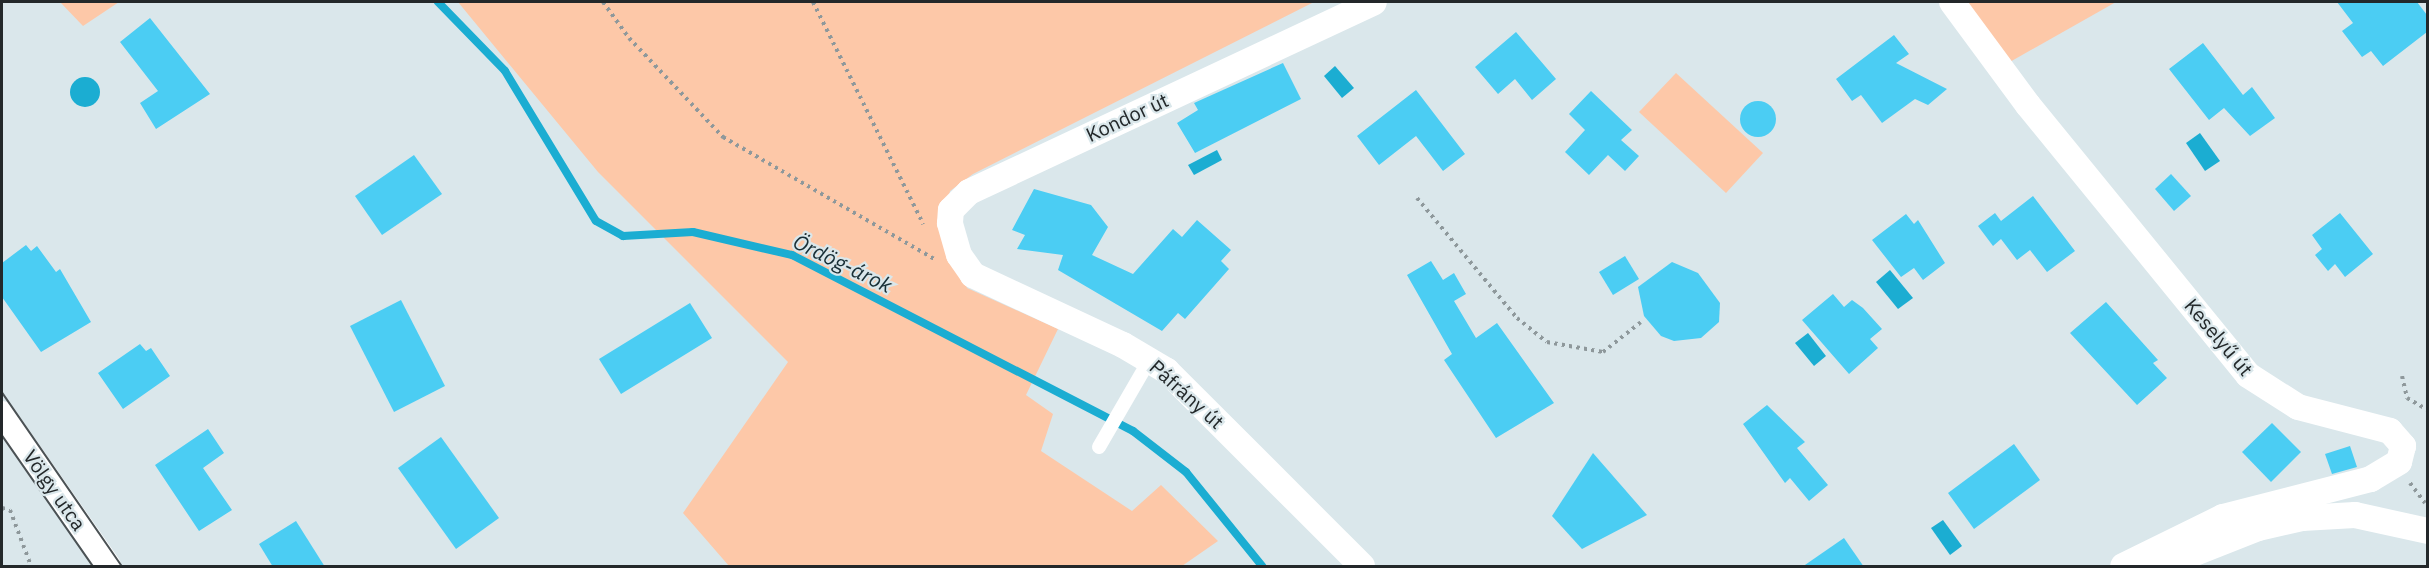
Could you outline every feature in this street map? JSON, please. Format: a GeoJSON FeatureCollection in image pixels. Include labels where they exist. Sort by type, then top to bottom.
{"type":"FeatureCollection","features":[{"type":"Feature","properties":{"kind":"street","name":"Kondor út"},"geometry":{"type":"LineString","coordinates":[[973,275],[952,239],[951,210],[957,199],[1374,2]]}},
{"type":"Feature","properties":{"kind":"street","name":"Keselyű út"},"geometry":{"type":"LineString","coordinates":[[1952,2],[2028,105],[2248,375],[2298,406],[2390,431],[2403,446],[2398,462],[2372,479],[2223,517],[2123,567]]}},
{"type":"Feature","properties":{"kind":"street","name":"Páfrány út"},"geometry":{"type":"LineString","coordinates":[[973,275],[1150,359],[1362,567]]}},
{"type":"Feature","properties":{"kind":"street","name":"Völgy utca"},"geometry":{"type":"LineString","coordinates":[[2,414],[108,567]]}},
{"type":"Feature","properties":{"kind":"street"},"geometry":{"type":"LineString","coordinates":[[2162,567],[2258,528],[2302,518],[2381,517],[2427,531]]}},
{"type":"Feature","properties":{"kind":"lane"},"geometry":{"type":"LineString","coordinates":[[1099,447],[1150,359]]}},
{"type":"Feature","properties":{"kind":"path"},"geometry":{"type":"LineString","coordinates":[[603,2],[629,38],[723,137],[943,264],[938,254]]}},
{"type":"Feature","properties":{"kind":"path"},"geometry":{"type":"LineString","coordinates":[[813,2],[927,233]]}},
{"type":"Feature","properties":{"kind":"path"},"geometry":{"type":"LineString","coordinates":[[1417,198],[1517,318],[1547,342],[1603,352],[1641,322]]}},
{"type":"Feature","properties":{"kind":"path"},"geometry":{"type":"LineString","coordinates":[[2402,376],[2407,398],[2427,410]]}},
{"type":"Feature","properties":{"kind":"path"},"geometry":{"type":"LineString","coordinates":[[2,508],[10,510],[32,567]]}},
{"type":"Feature","properties":{"kind":"shaded area"},"geometry":{"type":"Polygon","coordinates":[[[60,2],[119,2],[83,26],[60,2]]]}},
{"type":"Feature","properties":{"kind":"shaded area"},"geometry":{"type":"Polygon","coordinates":[[[458,2],[1314,2],[973,174],[950,191],[946,209],[967,288],[1058,329],[1026,395],[1053,414],[1041,451],[1132,511],[1161,485],[1218,541],[1182,566],[729,566],[683,513],[788,362],[598,172],[458,2]]]}},
{"type":"Feature","properties":{"kind":"shaded area"},"geometry":{"type":"Polygon","coordinates":[[[1952,2],[2116,2],[2001,67],[1952,2]]]}},
{"type":"Feature","properties":{"kind":"shaded area"},"geometry":{"type":"Polygon","coordinates":[[[1676,73],[1763,153],[1726,193],[1639,112],[1676,73]]]}},
{"type":"Feature","properties":{"kind":"water"},"geometry":{"type":"Polygon","coordinates":[[[1335,66],[1354,88],[1342,98],[1324,76],[1335,66]]]}},
{"type":"Feature","properties":{"kind":"water"},"geometry":{"type":"Polygon","coordinates":[[[85,77],[95,82],[100,92],[95,102],[85,107],[75,102],[70,92],[75,82],[85,77]]]}},
{"type":"Feature","properties":{"kind":"water"},"geometry":{"type":"Polygon","coordinates":[[[2200,133],[2220,161],[2205,171],[2186,143],[2200,133]]]}},
{"type":"Feature","properties":{"kind":"water"},"geometry":{"type":"Polygon","coordinates":[[[1217,150],[1222,160],[1194,175],[1188,165],[1217,150]]]}},
{"type":"Feature","properties":{"kind":"water"},"geometry":{"type":"Polygon","coordinates":[[[1890,270],[1913,298],[1898,309],[1876,282],[1890,270]]]}},
{"type":"Feature","properties":{"kind":"water"},"geometry":{"type":"Polygon","coordinates":[[[1808,333],[1826,356],[1814,366],[1795,343],[1808,333]]]}},
{"type":"Feature","properties":{"kind":"water"},"geometry":{"type":"Polygon","coordinates":[[[1943,520],[1962,546],[1950,555],[1931,528],[1943,520]]]}},
{"type":"Feature","properties":{"kind":"building"},"geometry":{"type":"Polygon","coordinates":[[[2337,2],[2417,2],[2427,15],[2427,32],[2383,66],[2371,51],[2362,57],[2342,31],[2353,23],[2337,2]]]}},
{"type":"Feature","properties":{"kind":"building"},"geometry":{"type":"Polygon","coordinates":[[[150,18],[210,94],[156,129],[140,103],[158,91],[120,42],[150,18]]]}},
{"type":"Feature","properties":{"kind":"building"},"geometry":{"type":"Polygon","coordinates":[[[1516,32],[1556,79],[1532,100],[1515,79],[1498,94],[1475,67],[1516,32]]]}},
{"type":"Feature","properties":{"kind":"building"},"geometry":{"type":"Polygon","coordinates":[[[1894,35],[1909,54],[1896,63],[1947,89],[1928,105],[1915,99],[1882,123],[1861,95],[1852,101],[1836,79],[1894,35]]]}},
{"type":"Feature","properties":{"kind":"building"},"geometry":{"type":"Polygon","coordinates":[[[2203,43],[2243,95],[2252,87],[2275,118],[2250,136],[2224,108],[2209,120],[2169,69],[2203,43]]]}},
{"type":"Feature","properties":{"kind":"building"},"geometry":{"type":"Polygon","coordinates":[[[1283,63],[1301,99],[1195,153],[1177,123],[1198,110],[1194,103],[1283,63]]]}},
{"type":"Feature","properties":{"kind":"building"},"geometry":{"type":"Polygon","coordinates":[[[1416,90],[1465,154],[1443,171],[1416,136],[1379,165],[1357,136],[1416,90]]]}},
{"type":"Feature","properties":{"kind":"building"},"geometry":{"type":"Polygon","coordinates":[[[1591,91],[1632,130],[1621,140],[1639,156],[1625,171],[1608,155],[1589,175],[1565,152],[1585,130],[1569,114],[1591,91]]]}},
{"type":"Feature","properties":{"kind":"building"},"geometry":{"type":"Polygon","coordinates":[[[1758,101],[1771,106],[1776,119],[1771,132],[1758,137],[1745,132],[1740,119],[1745,106],[1758,101]]]}},
{"type":"Feature","properties":{"kind":"building"},"geometry":{"type":"Polygon","coordinates":[[[414,155],[442,194],[382,235],[355,196],[414,155]]]}},
{"type":"Feature","properties":{"kind":"building"},"geometry":{"type":"Polygon","coordinates":[[[2171,174],[2191,196],[2174,211],[2155,189],[2171,174]]]}},
{"type":"Feature","properties":{"kind":"building"},"geometry":{"type":"Polygon","coordinates":[[[1034,189],[1091,205],[1108,227],[1092,255],[1133,274],[1173,229],[1182,237],[1197,220],[1231,250],[1221,261],[1229,269],[1185,319],[1178,313],[1162,331],[1058,270],[1063,255],[1017,249],[1025,235],[1012,230],[1034,189]]]}},
{"type":"Feature","properties":{"kind":"building"},"geometry":{"type":"Polygon","coordinates":[[[2033,196],[2075,251],[2047,272],[2030,250],[2017,260],[2001,239],[1993,246],[1978,226],[1995,213],[2001,221],[2033,196]]]}},
{"type":"Feature","properties":{"kind":"building"},"geometry":{"type":"Polygon","coordinates":[[[2340,213],[2373,254],[2345,277],[2335,264],[2328,271],[2315,255],[2322,249],[2312,235],[2340,213]]]}},
{"type":"Feature","properties":{"kind":"building"},"geometry":{"type":"Polygon","coordinates":[[[1906,214],[1914,224],[1918,220],[1945,263],[1923,280],[1914,268],[1901,277],[1872,240],[1906,214]]]}},
{"type":"Feature","properties":{"kind":"building"},"geometry":{"type":"Polygon","coordinates":[[[26,245],[31,251],[37,246],[56,272],[60,269],[91,322],[41,352],[2,297],[2,263],[26,245]]]}},
{"type":"Feature","properties":{"kind":"building"},"geometry":{"type":"Polygon","coordinates":[[[1625,256],[1639,279],[1613,295],[1599,272],[1625,256]]]}},
{"type":"Feature","properties":{"kind":"building"},"geometry":{"type":"Polygon","coordinates":[[[1431,261],[1443,280],[1454,273],[1466,294],[1454,301],[1476,338],[1497,323],[1554,403],[1496,438],[1444,360],[1452,354],[1407,275],[1431,261]]]}},
{"type":"Feature","properties":{"kind":"building"},"geometry":{"type":"Polygon","coordinates":[[[1672,262],[1698,273],[1720,303],[1719,322],[1701,338],[1674,341],[1661,336],[1644,316],[1638,287],[1672,262]]]}},
{"type":"Feature","properties":{"kind":"building"},"geometry":{"type":"Polygon","coordinates":[[[1833,294],[1844,307],[1852,300],[1863,308],[1882,329],[1870,339],[1878,348],[1849,374],[1802,320],[1833,294]]]}},
{"type":"Feature","properties":{"kind":"building"},"geometry":{"type":"Polygon","coordinates":[[[401,300],[445,386],[394,412],[350,326],[401,300]]]}},
{"type":"Feature","properties":{"kind":"building"},"geometry":{"type":"Polygon","coordinates":[[[2106,302],[2158,360],[2153,363],[2167,378],[2137,405],[2070,333],[2106,302]]]}},
{"type":"Feature","properties":{"kind":"building"},"geometry":{"type":"Polygon","coordinates":[[[690,303],[712,338],[621,394],[599,359],[690,303]]]}},
{"type":"Feature","properties":{"kind":"building"},"geometry":{"type":"Polygon","coordinates":[[[140,344],[146,351],[151,348],[170,376],[123,409],[98,373],[140,344]]]}},
{"type":"Feature","properties":{"kind":"building"},"geometry":{"type":"Polygon","coordinates":[[[1767,405],[1805,442],[1797,448],[1828,485],[1809,501],[1790,478],[1785,483],[1743,424],[1767,405]]]}},
{"type":"Feature","properties":{"kind":"building"},"geometry":{"type":"Polygon","coordinates":[[[2272,423],[2301,452],[2271,482],[2242,452],[2272,423]]]}},
{"type":"Feature","properties":{"kind":"building"},"geometry":{"type":"Polygon","coordinates":[[[208,429],[224,453],[203,468],[232,510],[199,531],[155,465],[208,429]]]}},
{"type":"Feature","properties":{"kind":"building"},"geometry":{"type":"Polygon","coordinates":[[[441,437],[499,518],[456,549],[398,468],[441,437]]]}},
{"type":"Feature","properties":{"kind":"building"},"geometry":{"type":"Polygon","coordinates":[[[2014,444],[2040,480],[1974,529],[1948,493],[2014,444]]]}},
{"type":"Feature","properties":{"kind":"building"},"geometry":{"type":"Polygon","coordinates":[[[2350,446],[2357,467],[2332,474],[2325,454],[2350,446]]]}},
{"type":"Feature","properties":{"kind":"building"},"geometry":{"type":"Polygon","coordinates":[[[1593,453],[1647,515],[1582,549],[1552,516],[1593,453]]]}},
{"type":"Feature","properties":{"kind":"building"},"geometry":{"type":"Polygon","coordinates":[[[296,521],[325,567],[273,567],[259,544],[296,521]]]}},
{"type":"Feature","properties":{"kind":"building"},"geometry":{"type":"Polygon","coordinates":[[[1844,538],[1864,567],[1802,567],[1844,538]]]}},
{"type":"Feature","properties":{"kind":"waterway","name":"Ördög-árok"},"geometry":{"type":"LineString","coordinates":[[438,2],[505,71],[596,221],[623,236],[693,232],[792,255],[1133,431],[1186,472],[1262,566]]}},
{"type":"Feature","properties":{"kind":"tram line"},"geometry":{"type":"LineString","coordinates":[[2,392],[122,566]]}},
{"type":"Feature","properties":{"kind":"tram line"},"geometry":{"type":"LineString","coordinates":[[2,435],[93,566]]}}]}
